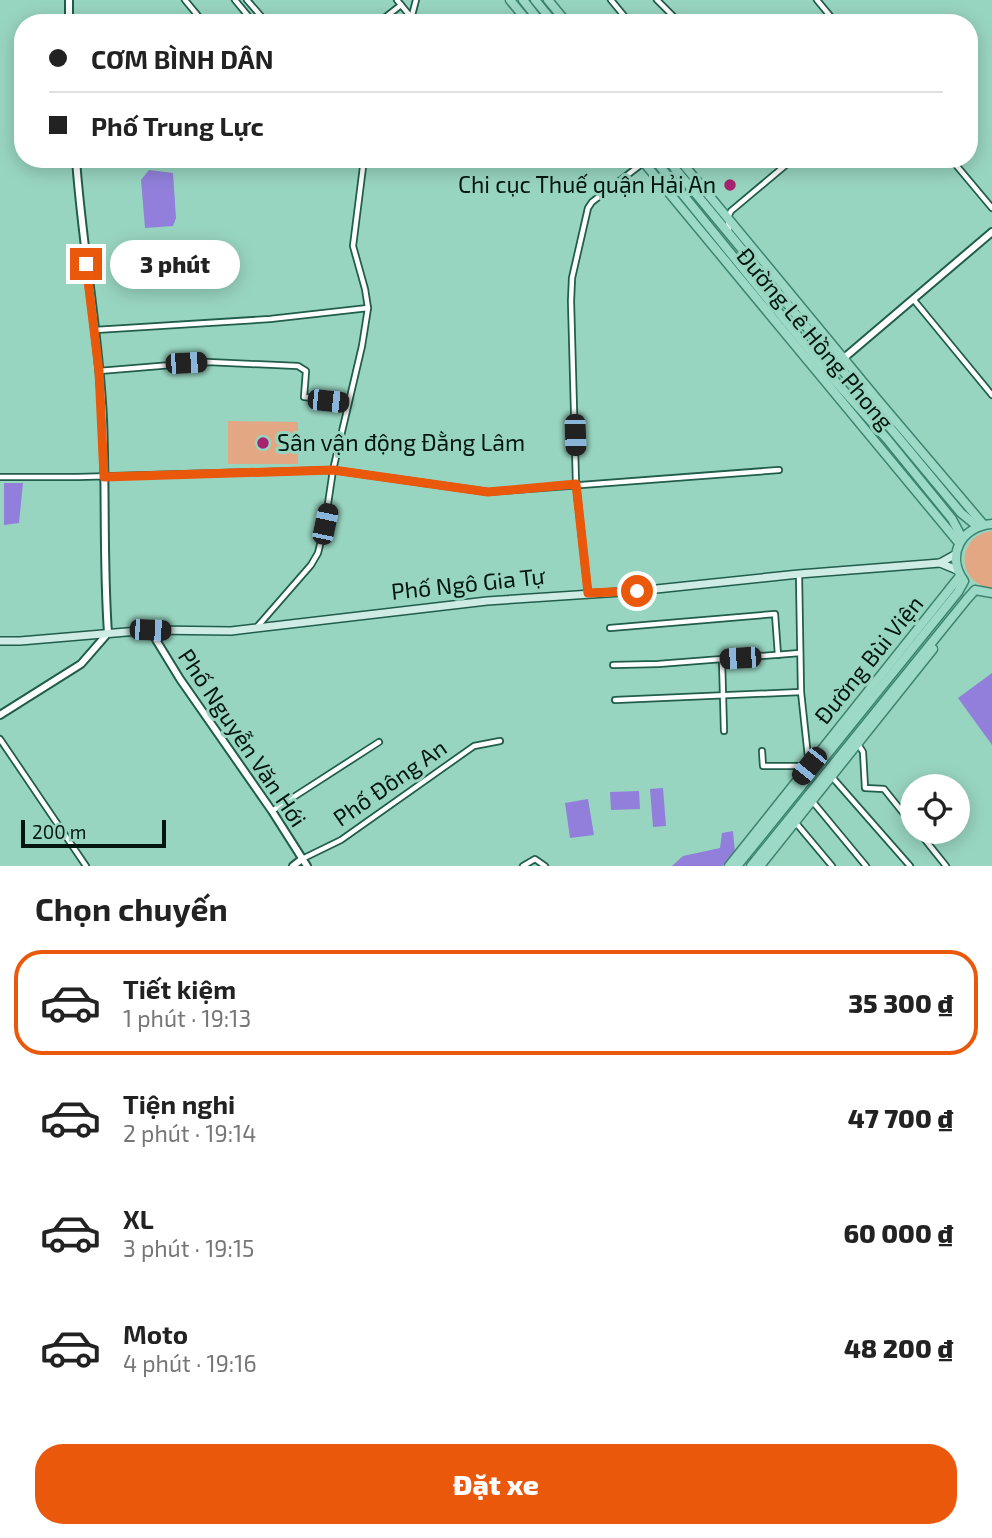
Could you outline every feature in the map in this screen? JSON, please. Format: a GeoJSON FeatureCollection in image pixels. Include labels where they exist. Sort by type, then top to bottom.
{"type":"FeatureCollection","features":[{"type":"Feature","properties":{"kind":"main road"},"geometry":{"type":"LineString","coordinates":[[510,0],[522,14]]}},
{"type":"Feature","properties":{"kind":"main road"},"geometry":{"type":"LineString","coordinates":[[523,0],[534,14]]}},
{"type":"Feature","properties":{"kind":"main road"},"geometry":{"type":"LineString","coordinates":[[535,0],[547,14]]}},
{"type":"Feature","properties":{"kind":"main road"},"geometry":{"type":"LineString","coordinates":[[548,0],[560,14]]}},
{"type":"Feature","properties":{"kind":"main road","name":"Đường Lê Hồng Phong"},"geometry":{"type":"LineString","coordinates":[[648,168],[755,299],[936,499],[953,520],[961,540]]}},
{"type":"Feature","properties":{"kind":"main road","name":"Đường Lê Hồng Phong"},"geometry":{"type":"LineString","coordinates":[[661,168],[825,375]]}},
{"type":"Feature","properties":{"kind":"main road","name":"Đường Lê Hồng Phong"},"geometry":{"type":"LineString","coordinates":[[675,168],[840,361]]}},
{"type":"Feature","properties":{"kind":"main road","name":"Đường Lê Hồng Phong"},"geometry":{"type":"LineString","coordinates":[[686,168],[961,513],[984,525]]}},
{"type":"Feature","properties":{"kind":"main road"},"geometry":{"type":"LineString","coordinates":[[960,575],[956,554],[961,540],[984,525]]}},
{"type":"Feature","properties":{"kind":"main road"},"geometry":{"type":"LineString","coordinates":[[956,554],[940,563],[960,575]]}},
{"type":"Feature","properties":{"kind":"main road","name":"Phố Ngô Gia Tự"},"geometry":{"type":"LineString","coordinates":[[0,640],[150,630],[231,631],[405,609],[940,563]]}},
{"type":"Feature","properties":{"kind":"main road","name":"Đường Bùi Viện"},"geometry":{"type":"LineString","coordinates":[[729,866],[960,575]]}},
{"type":"Feature","properties":{"kind":"main road","name":"Đường Bùi Viện"},"geometry":{"type":"LineString","coordinates":[[737,866],[958,592],[960,575]]}},
{"type":"Feature","properties":{"kind":"main road"},"geometry":{"type":"LineString","coordinates":[[977,590],[992,593]]}},
{"type":"Feature","properties":{"kind":"main road","name":"Đường Bùi Viện"},"geometry":{"type":"LineString","coordinates":[[760,866],[813,802],[977,590]]}},
{"type":"Feature","properties":{"kind":"main road","name":"Đường Bùi Viện"},"geometry":{"type":"LineString","coordinates":[[751,866],[977,590]]}},
{"type":"Feature","properties":{"kind":"street"},"geometry":{"type":"LineString","coordinates":[[185,0],[197,14]]}},
{"type":"Feature","properties":{"kind":"street"},"geometry":{"type":"LineString","coordinates":[[235,0],[247,14]]}},
{"type":"Feature","properties":{"kind":"street"},"geometry":{"type":"LineString","coordinates":[[247,0],[259,14]]}},
{"type":"Feature","properties":{"kind":"street"},"geometry":{"type":"LineString","coordinates":[[611,0],[623,14]]}},
{"type":"Feature","properties":{"kind":"street"},"geometry":{"type":"LineString","coordinates":[[657,0],[671,14]]}},
{"type":"Feature","properties":{"kind":"street"},"geometry":{"type":"LineString","coordinates":[[817,0],[829,14]]}},
{"type":"Feature","properties":{"kind":"street"},"geometry":{"type":"LineString","coordinates":[[0,715],[80,664],[108,633],[99,371],[77,168]]}},
{"type":"Feature","properties":{"kind":"street"},"geometry":{"type":"LineString","coordinates":[[257,628],[303,577],[317,553],[330,500],[333,470],[368,309],[353,246],[363,168]]}},
{"type":"Feature","properties":{"kind":"street"},"geometry":{"type":"LineString","coordinates":[[588,593],[576,484],[572,278],[588,208],[633,168]]}},
{"type":"Feature","properties":{"kind":"street"},"geometry":{"type":"LineString","coordinates":[[729,233],[727,217],[731,211],[782,168]]}},
{"type":"Feature","properties":{"kind":"street"},"geometry":{"type":"LineString","coordinates":[[959,168],[992,208]]}},
{"type":"Feature","properties":{"kind":"street"},"geometry":{"type":"LineString","coordinates":[[825,375],[992,232]]}},
{"type":"Feature","properties":{"kind":"street"},"geometry":{"type":"LineString","coordinates":[[913,299],[992,396]]}},
{"type":"Feature","properties":{"kind":"street"},"geometry":{"type":"LineString","coordinates":[[95,330],[257,320],[368,309]]}},
{"type":"Feature","properties":{"kind":"street"},"geometry":{"type":"LineString","coordinates":[[99,371],[208,362],[298,366],[306,371],[304,397],[348,402]]}},
{"type":"Feature","properties":{"kind":"street"},"geometry":{"type":"LineString","coordinates":[[0,477],[104,477],[333,470],[488,492],[779,470]]}},
{"type":"Feature","properties":{"kind":"street"},"geometry":{"type":"LineString","coordinates":[[762,751],[762,766],[809,766],[801,692],[799,574]]}},
{"type":"Feature","properties":{"kind":"street"},"geometry":{"type":"LineString","coordinates":[[611,628],[775,614],[778,655]]}},
{"type":"Feature","properties":{"kind":"street","name":"Phố Nguyễn Văn Hới"},"geometry":{"type":"LineString","coordinates":[[150,630],[180,679],[307,866]]}},
{"type":"Feature","properties":{"kind":"street"},"geometry":{"type":"LineString","coordinates":[[612,665],[800,653]]}},
{"type":"Feature","properties":{"kind":"street"},"geometry":{"type":"LineString","coordinates":[[722,660],[724,731]]}},
{"type":"Feature","properties":{"kind":"street"},"geometry":{"type":"LineString","coordinates":[[615,700],[801,692]]}},
{"type":"Feature","properties":{"kind":"street"},"geometry":{"type":"LineString","coordinates":[[0,739],[86,866]]}},
{"type":"Feature","properties":{"kind":"street","name":"Phố Đông An"},"geometry":{"type":"LineString","coordinates":[[302,859],[341,840],[474,746],[500,741]]}},
{"type":"Feature","properties":{"kind":"street"},"geometry":{"type":"LineString","coordinates":[[272,811],[379,742]]}},
{"type":"Feature","properties":{"kind":"street"},"geometry":{"type":"LineString","coordinates":[[858,743],[863,752],[865,788],[883,788],[900,809]]}},
{"type":"Feature","properties":{"kind":"street"},"geometry":{"type":"LineString","coordinates":[[832,776],[910,866]]}},
{"type":"Feature","properties":{"kind":"street"},"geometry":{"type":"LineString","coordinates":[[813,802],[866,866]]}},
{"type":"Feature","properties":{"kind":"street"},"geometry":{"type":"LineString","coordinates":[[795,822],[832,866]]}},
{"type":"Feature","properties":{"kind":"street"},"geometry":{"type":"LineString","coordinates":[[928,844],[946,866]]}},
{"type":"Feature","properties":{"kind":"street"},"geometry":{"type":"LineString","coordinates":[[293,866],[302,859]]}},
{"type":"Feature","properties":{"kind":"street"},"geometry":{"type":"LineString","coordinates":[[523,866],[535,859],[545,866]]}},
{"type":"Feature","properties":{"kind":"shaded area"},"geometry":{"type":"Polygon","coordinates":[[[149,170],[173,173],[176,218],[173,226],[145,228],[141,180],[149,170]]]}},
{"type":"Feature","properties":{"kind":"shaded area","name":"Sân vận động Đằng Lâm"},"geometry":{"type":"Polygon","coordinates":[[[228,421],[298,422],[298,464],[228,464],[228,421]]]}},
{"type":"Feature","properties":{"kind":"shaded area"},"geometry":{"type":"Polygon","coordinates":[[[4,483],[23,483],[19,523],[4,525],[4,483]]]}},
{"type":"Feature","properties":{"kind":"shaded area"},"geometry":{"type":"Polygon","coordinates":[[[992,531],[991,588],[971,578],[964,559],[966,549],[972,541],[980,534],[992,531]]]}},
{"type":"Feature","properties":{"kind":"shaded area"},"geometry":{"type":"Polygon","coordinates":[[[992,673],[992,745],[958,698],[992,673]]]}},
{"type":"Feature","properties":{"kind":"shaded area"},"geometry":{"type":"Polygon","coordinates":[[[663,788],[666,826],[653,827],[650,789],[663,788]]]}},
{"type":"Feature","properties":{"kind":"shaded area"},"geometry":{"type":"Polygon","coordinates":[[[639,791],[640,809],[611,810],[610,792],[639,791]]]}},
{"type":"Feature","properties":{"kind":"shaded area"},"geometry":{"type":"Polygon","coordinates":[[[588,799],[594,835],[570,838],[565,803],[588,799]]]}},
{"type":"Feature","properties":{"kind":"shaded area"},"geometry":{"type":"Polygon","coordinates":[[[733,831],[735,853],[722,866],[672,866],[683,856],[720,848],[722,833],[733,831]]]}},
{"type":"Feature","properties":{"kind":"place","name":"Chi cục Thuế quận Hải An"},"geometry":{"type":"Point","coordinates":[730,185]}},
{"type":"Feature","properties":{"kind":"place","name":"Sân vận động Đằng Lâm"},"geometry":{"type":"Point","coordinates":[263,443]}},
{"type":"Feature","properties":{"kind":"route"},"geometry":{"type":"LineString","coordinates":[[86,264],[99,371],[104,477],[333,470],[488,492],[576,484],[588,593],[637,591]]}}]}
